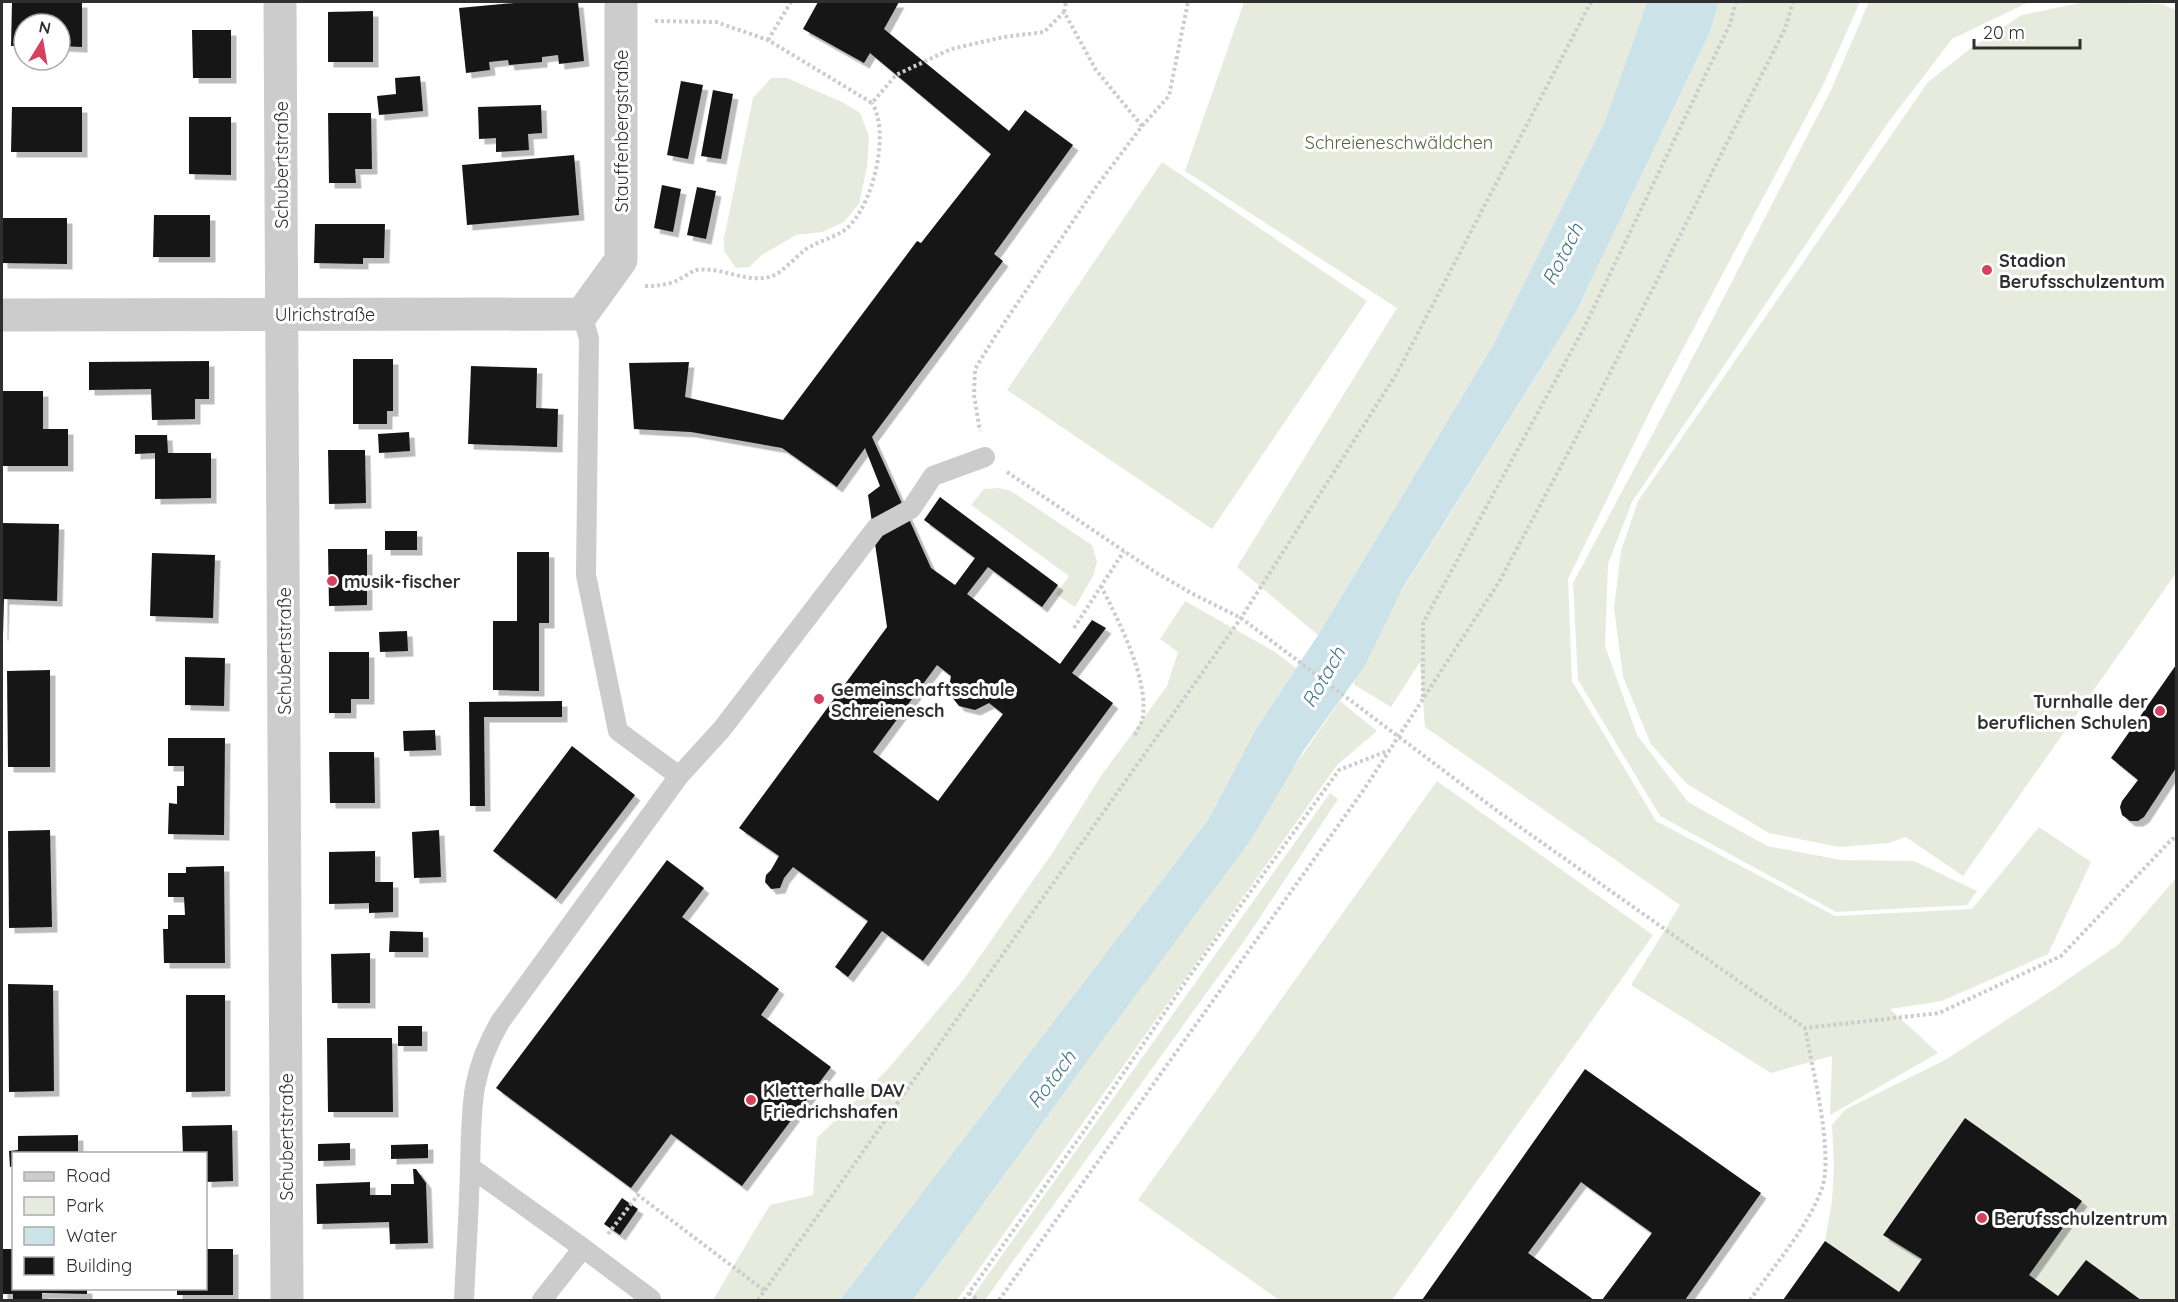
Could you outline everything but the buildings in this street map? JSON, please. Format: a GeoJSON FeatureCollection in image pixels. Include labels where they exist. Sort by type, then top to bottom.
{"type":"FeatureCollection","features":[{"type":"Feature","properties":{"kind":"street","name":"Schubertstraße"},"geometry":{"type":"LineString","coordinates":[[280,2],[287,1300]]}},
{"type":"Feature","properties":{"kind":"street","name":"Stauffenbergstraße"},"geometry":{"type":"LineString","coordinates":[[602,286],[621,260],[622,11]]}},
{"type":"Feature","properties":{"kind":"street"},"geometry":{"type":"LineString","coordinates":[[582,314],[602,286]]}},
{"type":"Feature","properties":{"kind":"street","name":"Ulrichstraße"},"geometry":{"type":"LineString","coordinates":[[2,315],[582,314]]}},
{"type":"Feature","properties":{"kind":"lane"},"geometry":{"type":"LineString","coordinates":[[582,314],[589,339],[586,575],[618,731],[679,776]]}},
{"type":"Feature","properties":{"kind":"lane"},"geometry":{"type":"LineString","coordinates":[[464,1300],[471,1113],[477,1074],[486,1045],[500,1022],[679,776],[722,729],[876,528],[911,509],[933,477],[985,457]]}},
{"type":"Feature","properties":{"kind":"lane"},"geometry":{"type":"LineString","coordinates":[[470,1167],[583,1248],[650,1300]]}},
{"type":"Feature","properties":{"kind":"lane"},"geometry":{"type":"LineString","coordinates":[[542,1300],[583,1248]]}},
{"type":"Feature","properties":{"kind":"path"},"geometry":{"type":"LineString","coordinates":[[768,40],[791,2]]}},
{"type":"Feature","properties":{"kind":"path"},"geometry":{"type":"LineString","coordinates":[[872,103],[896,75],[951,49],[1004,37],[1044,32],[1064,12],[1066,2]]}},
{"type":"Feature","properties":{"kind":"path"},"geometry":{"type":"LineString","coordinates":[[1188,2],[1168,96],[1095,187],[975,369],[974,395],[985,457],[1191,593],[1241,618],[1500,813],[1806,1028],[1939,1013],[2061,956],[2172,839],[2176,838]]}},
{"type":"Feature","properties":{"kind":"path"},"geometry":{"type":"LineString","coordinates":[[758,1300],[1241,618],[1397,373],[1591,2]]}},
{"type":"Feature","properties":{"kind":"path"},"geometry":{"type":"LineString","coordinates":[[1423,697],[1423,623],[1584,328],[1730,24],[1736,2]]}},
{"type":"Feature","properties":{"kind":"path"},"geometry":{"type":"LineString","coordinates":[[999,1300],[1391,749],[1499,582],[1591,410],[1785,29],[1793,2]]}},
{"type":"Feature","properties":{"kind":"path"},"geometry":{"type":"LineString","coordinates":[[602,286],[659,286],[696,270],[724,272],[749,278],[770,277],[807,248],[834,237],[852,224],[870,194],[879,136],[876,110],[872,103],[768,40],[716,22],[622,11]]}},
{"type":"Feature","properties":{"kind":"path"},"geometry":{"type":"LineString","coordinates":[[1064,12],[1096,70],[1142,126]]}},
{"type":"Feature","properties":{"kind":"path"},"geometry":{"type":"LineString","coordinates":[[1074,628],[1124,550]]}},
{"type":"Feature","properties":{"kind":"path"},"geometry":{"type":"LineString","coordinates":[[1101,586],[1127,637],[1142,691],[1142,721],[1134,737]]}},
{"type":"Feature","properties":{"kind":"path"},"geometry":{"type":"LineString","coordinates":[[964,1300],[1082,1134],[1193,971],[1340,770],[1391,749]]}},
{"type":"Feature","properties":{"kind":"path"},"geometry":{"type":"LineString","coordinates":[[1750,1300],[1809,1216],[1823,1186],[1826,1145],[1806,1028]]}},
{"type":"Feature","properties":{"kind":"path"},"geometry":{"type":"LineString","coordinates":[[612,1230],[638,1195],[765,1291]]}},
{"type":"Feature","properties":{"kind":"path"},"geometry":{"type":"LineString","coordinates":[[969,1293],[978,1300]]}},
{"type":"Feature","properties":{"kind":"green space","name":"Schreieneschwäldchen"},"geometry":{"type":"Polygon","coordinates":[[[1244,2],[1647,2],[1604,123],[1492,347],[1318,635],[1237,567],[1397,308],[1185,171],[1244,2]]]}},
{"type":"Feature","properties":{"kind":"green space"},"geometry":{"type":"Polygon","coordinates":[[[1719,2],[1860,2],[1823,85],[1652,407],[1568,579],[1572,681],[1656,821],[1835,916],[1972,909],[2039,827],[2091,862],[2048,954],[1942,1001],[1890,1009],[1938,1053],[1830,1115],[1832,1056],[1771,1073],[1631,985],[1680,905],[1425,727],[1420,662],[1391,707],[1353,684],[1403,589],[1575,314],[1710,32],[1719,2]]]}},
{"type":"Feature","properties":{"kind":"green space"},"geometry":{"type":"Polygon","coordinates":[[[1869,2],[2029,2],[1952,39],[1887,124],[1632,502],[1608,564],[1605,646],[1637,735],[1688,802],[1767,846],[1841,860],[1914,861],[1977,891],[1967,905],[1836,912],[1660,816],[1578,680],[1573,583],[1831,90],[1869,2]]]}},
{"type":"Feature","properties":{"kind":"green space","name":"Stadion Berufsschulzentum"},"geometry":{"type":"Polygon","coordinates":[[[2084,2],[2162,4],[2176,10],[2176,573],[1963,876],[1906,837],[1889,843],[1839,847],[1769,833],[1687,784],[1651,744],[1623,677],[1614,608],[1621,551],[1638,501],[1928,82],[1971,48],[2022,15],[2084,2]]]}},
{"type":"Feature","properties":{"kind":"green space"},"geometry":{"type":"Polygon","coordinates":[[[771,78],[787,78],[842,102],[860,113],[869,136],[867,167],[859,204],[844,222],[822,232],[796,235],[762,255],[749,267],[736,268],[724,251],[724,238],[753,98],[771,78]]]}},
{"type":"Feature","properties":{"kind":"green space"},"geometry":{"type":"Polygon","coordinates":[[[1162,162],[1367,301],[1212,529],[1007,390],[1162,162]]]}},
{"type":"Feature","properties":{"kind":"green space"},"geometry":{"type":"Polygon","coordinates":[[[999,488],[1011,491],[1092,545],[1097,562],[1093,576],[1075,607],[1056,594],[1069,576],[971,505],[984,489],[999,488]]]}},
{"type":"Feature","properties":{"kind":"green space"},"geometry":{"type":"Polygon","coordinates":[[[1185,601],[1275,652],[1296,668],[1257,727],[1208,820],[840,1300],[713,1300],[770,1205],[813,1195],[817,1138],[887,1070],[964,979],[1055,849],[1101,776],[1167,686],[1178,652],[1160,639],[1185,601]]]}},
{"type":"Feature","properties":{"kind":"green space"},"geometry":{"type":"Polygon","coordinates":[[[1340,701],[1377,731],[1337,765],[957,1300],[913,1300],[1116,1022],[1340,701]]]}},
{"type":"Feature","properties":{"kind":"green space"},"geometry":{"type":"Polygon","coordinates":[[[1437,781],[1653,935],[1392,1300],[1279,1300],[1138,1200],[1437,781]]]}},
{"type":"Feature","properties":{"kind":"green space"},"geometry":{"type":"Polygon","coordinates":[[[1330,793],[1338,799],[1249,934],[985,1300],[970,1300],[1330,793]]]}},
{"type":"Feature","properties":{"kind":"green space"},"geometry":{"type":"Polygon","coordinates":[[[2176,878],[2176,1300],[2141,1300],[2087,1261],[2058,1296],[2029,1275],[2081,1201],[1965,1118],[1883,1234],[1922,1259],[1899,1292],[1825,1241],[1832,1201],[1834,1167],[1832,1125],[1846,1109],[1945,1060],[2119,944],[2176,878]]]}},
{"type":"Feature","properties":{"kind":"water","name":"Rotach"},"geometry":{"type":"Polygon","coordinates":[[[1647,2],[1719,2],[1710,32],[1575,314],[1403,588],[1364,667],[1304,750],[1252,838],[913,1300],[840,1300],[1208,820],[1257,727],[1318,635],[1492,347],[1604,123],[1647,2]]]}},
{"type":"Feature","properties":{"kind":"place","name":"Stadion Berufsschulzentum"},"geometry":{"type":"Point","coordinates":[1987,270]}},
{"type":"Feature","properties":{"kind":"place","name":"musik-fischer"},"geometry":{"type":"Point","coordinates":[332,581]}},
{"type":"Feature","properties":{"kind":"place","name":"Gemeinschaftsschule Schreienesch"},"geometry":{"type":"Point","coordinates":[819,699]}},
{"type":"Feature","properties":{"kind":"place","name":"Turnhalle der beruflichen Schulen"},"geometry":{"type":"Point","coordinates":[2160,711]}},
{"type":"Feature","properties":{"kind":"place","name":"Kletterhalle DAV Friedrichshafen"},"geometry":{"type":"Point","coordinates":[751,1100]}},
{"type":"Feature","properties":{"kind":"place","name":"Berufsschulzentrum"},"geometry":{"type":"Point","coordinates":[1982,1218]}}]}
